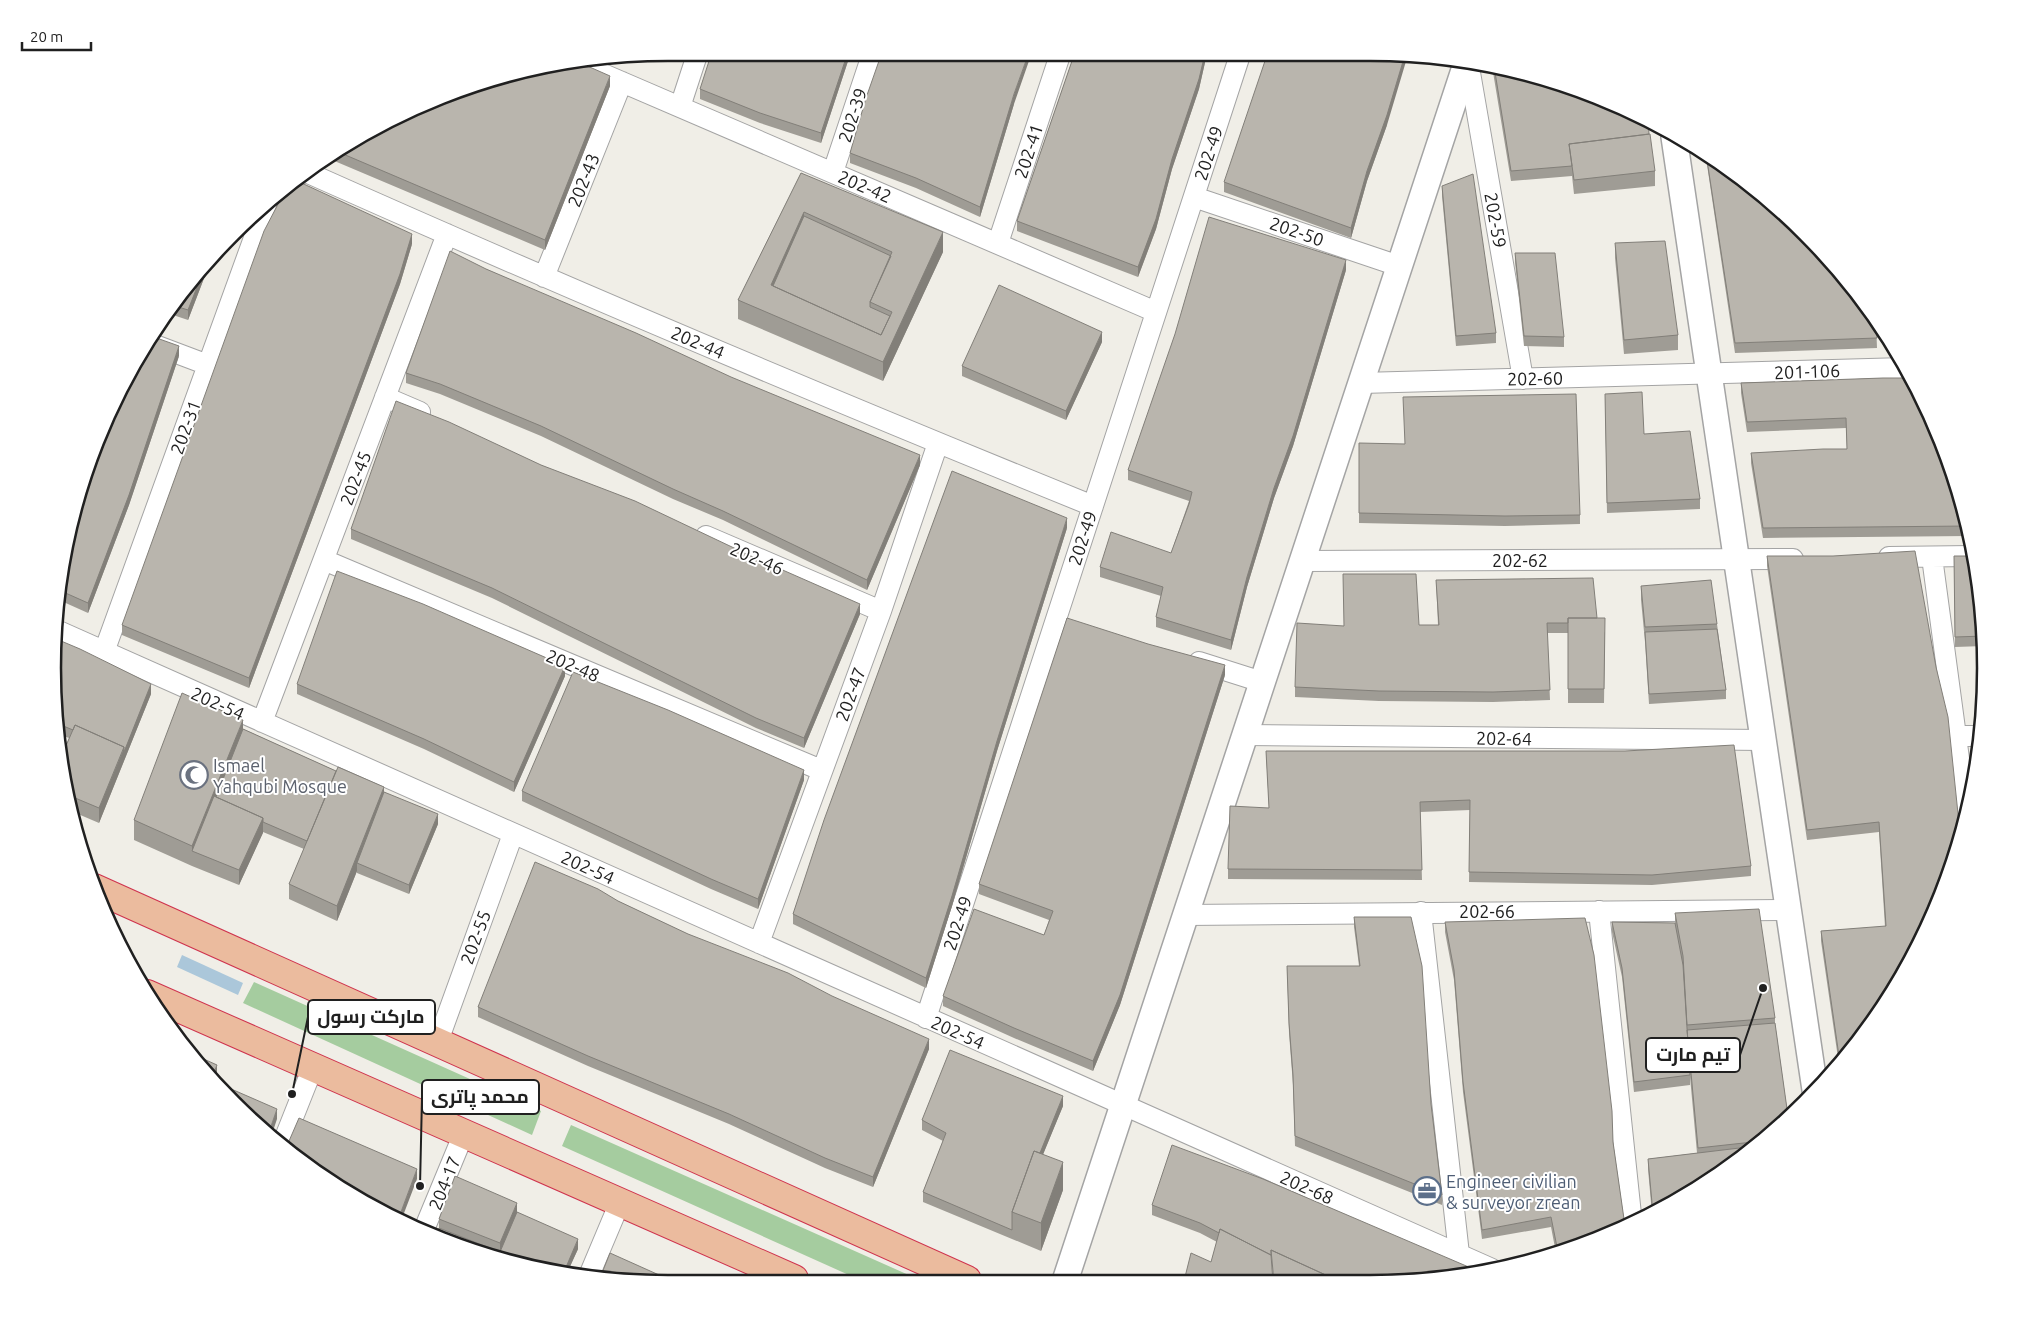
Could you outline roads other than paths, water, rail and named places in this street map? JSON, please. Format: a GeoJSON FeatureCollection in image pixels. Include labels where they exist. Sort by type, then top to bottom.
{"type":"FeatureCollection","features":[{"type":"Feature","properties":{"kind":"highway"},"geometry":{"type":"LineString","coordinates":[[104,893],[956,1275]]}},
{"type":"Feature","properties":{"kind":"highway"},"geometry":{"type":"LineString","coordinates":[[166,1007],[313,1067],[464,1133],[620,1202],[776,1275]]}},
{"type":"Feature","properties":{"kind":"street"},"geometry":{"type":"LineString","coordinates":[[680,107],[695,61]]}},
{"type":"Feature","properties":{"kind":"street","name":"202-39"},"geometry":{"type":"LineString","coordinates":[[833,172],[870,61]]}},
{"type":"Feature","properties":{"kind":"street","name":"202-41"},"geometry":{"type":"LineString","coordinates":[[998,243],[1058,61]]}},
{"type":"Feature","properties":{"kind":"street","name":"202-49"},"geometry":{"type":"LineString","coordinates":[[926,1018],[1065,621],[1093,506],[1238,61]]}},
{"type":"Feature","properties":{"kind":"street","name":"202-42"},"geometry":{"type":"LineString","coordinates":[[586,67],[1156,312]]}},
{"type":"Feature","properties":{"kind":"street"},"geometry":{"type":"LineString","coordinates":[[1067,1275],[1464,69]]}},
{"type":"Feature","properties":{"kind":"street","name":"202-59"},"geometry":{"type":"LineString","coordinates":[[1469,70],[1523,378]]}},
{"type":"Feature","properties":{"kind":"street","name":"202-43"},"geometry":{"type":"LineString","coordinates":[[544,277],[622,82]]}},
{"type":"Feature","properties":{"kind":"street"},"geometry":{"type":"LineString","coordinates":[[1675,144],[1814,1081]]}},
{"type":"Feature","properties":{"kind":"street","name":"202-44"},"geometry":{"type":"LineString","coordinates":[[315,176],[544,277],[938,443],[1093,506]]}},
{"type":"Feature","properties":{"kind":"street","name":"202-50"},"geometry":{"type":"LineString","coordinates":[[1194,197],[1399,266]]}},
{"type":"Feature","properties":{"kind":"street","name":"202-31"},"geometry":{"type":"LineString","coordinates":[[104,652],[260,220]]}},
{"type":"Feature","properties":{"kind":"street","name":"202-45"},"geometry":{"type":"LineString","coordinates":[[262,722],[447,234]]}},
{"type":"Feature","properties":{"kind":"street"},"geometry":{"type":"LineString","coordinates":[[155,345],[208,365]]}},
{"type":"Feature","properties":{"kind":"street","name":"201-106"},"geometry":{"type":"LineString","coordinates":[[1710,374],[1896,366]]}},
{"type":"Feature","properties":{"kind":"street","name":"202-60"},"geometry":{"type":"LineString","coordinates":[[1361,382],[1710,374]]}},
{"type":"Feature","properties":{"kind":"street"},"geometry":{"type":"LineString","coordinates":[[385,397],[440,421]]}},
{"type":"Feature","properties":{"kind":"street","name":"202-47"},"geometry":{"type":"LineString","coordinates":[[759,943],[880,611],[938,443]]}},
{"type":"Feature","properties":{"kind":"street","name":"202-46"},"geometry":{"type":"LineString","coordinates":[[688,528],[880,611]]}},
{"type":"Feature","properties":{"kind":"street"},"geometry":{"type":"LineString","coordinates":[[1873,558],[1966,556]]}},
{"type":"Feature","properties":{"kind":"street"},"geometry":{"type":"LineString","coordinates":[[1932,557],[1963,793]]}},
{"type":"Feature","properties":{"kind":"street","name":"202-62"},"geometry":{"type":"LineString","coordinates":[[1303,561],[1737,560],[1815,558]]}},
{"type":"Feature","properties":{"kind":"street","name":"202-48"},"geometry":{"type":"LineString","coordinates":[[324,560],[821,770]]}},
{"type":"Feature","properties":{"kind":"street","name":"202-54"},"geometry":{"type":"LineString","coordinates":[[63,633],[1123,1106]]}},
{"type":"Feature","properties":{"kind":"street"},"geometry":{"type":"LineString","coordinates":[[1178,656],[1262,682]]}},
{"type":"Feature","properties":{"kind":"street","name":"202-64"},"geometry":{"type":"LineString","coordinates":[[1244,735],[1764,740]]}},
{"type":"Feature","properties":{"kind":"street"},"geometry":{"type":"LineString","coordinates":[[1956,736],[1973,736]]}},
{"type":"Feature","properties":{"kind":"street","name":"202-55"},"geometry":{"type":"LineString","coordinates":[[438,1041],[513,834]]}},
{"type":"Feature","properties":{"kind":"street","name":"202-66"},"geometry":{"type":"LineString","coordinates":[[1185,914],[1789,910]]}},
{"type":"Feature","properties":{"kind":"street"},"geometry":{"type":"LineString","coordinates":[[1599,911],[1631,1215]]}},
{"type":"Feature","properties":{"kind":"street"},"geometry":{"type":"LineString","coordinates":[[1421,912],[1459,1254]]}},
{"type":"Feature","properties":{"kind":"street"},"geometry":{"type":"LineString","coordinates":[[285,1138],[313,1067]]}},
{"type":"Feature","properties":{"kind":"street","name":"202-68"},"geometry":{"type":"LineString","coordinates":[[1123,1106],[1481,1264]]}},
{"type":"Feature","properties":{"kind":"street","name":"204-17"},"geometry":{"type":"LineString","coordinates":[[426,1224],[464,1133]]}},
{"type":"Feature","properties":{"kind":"street"},"geometry":{"type":"LineString","coordinates":[[591,1270],[620,1202]]}},
{"type":"Feature","properties":{"kind":"water"},"geometry":{"type":"Polygon","coordinates":[[[182,955],[243,983],[238,995],[177,967],[182,955]]]}},
{"type":"Feature","properties":{"kind":"place","name":"Ismael Yahqubi Mosque"},"geometry":{"type":"Point","coordinates":[194,775]}},
{"type":"Feature","properties":{"kind":"place","name":"تيم مارت"},"geometry":{"type":"Point","coordinates":[1763,988]}},
{"type":"Feature","properties":{"kind":"place","name":"مارکت رسول"},"geometry":{"type":"Point","coordinates":[292,1094]}},
{"type":"Feature","properties":{"kind":"place","name":"محمد پاتری"},"geometry":{"type":"Point","coordinates":[420,1186]}},
{"type":"Feature","properties":{"kind":"place","name":"Engineer civilian & surveyor zrean"},"geometry":{"type":"Point","coordinates":[1427,1191]}}]}
